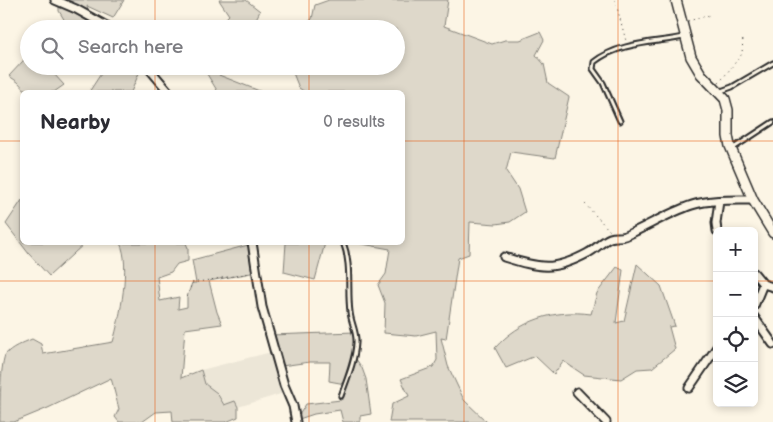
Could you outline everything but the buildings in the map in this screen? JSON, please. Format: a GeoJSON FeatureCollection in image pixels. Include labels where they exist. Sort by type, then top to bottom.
{"type":"FeatureCollection","features":[{"type":"Feature","properties":{"kind":"street"},"geometry":{"type":"LineString","coordinates":[[55,0],[96,20]]}},
{"type":"Feature","properties":{"kind":"street"},"geometry":{"type":"LineString","coordinates":[[676,0],[690,56],[697,68],[725,99],[729,116],[728,136],[731,150],[753,200],[773,232]]}},
{"type":"Feature","properties":{"kind":"street"},"geometry":{"type":"LineString","coordinates":[[154,75],[167,90]]}},
{"type":"Feature","properties":{"kind":"street"},"geometry":{"type":"LineString","coordinates":[[504,257],[525,264],[548,268],[570,262],[590,252],[610,238],[619,237],[692,205],[719,201],[753,200]]}},
{"type":"Feature","properties":{"kind":"street"},"geometry":{"type":"LineString","coordinates":[[717,227],[719,201]]}},
{"type":"Feature","properties":{"kind":"street"},"geometry":{"type":"LineString","coordinates":[[252,245],[262,306],[284,385],[293,406],[296,422]]}},
{"type":"Feature","properties":{"kind":"street"},"geometry":{"type":"LineString","coordinates":[[758,278],[763,284],[773,287]]}},
{"type":"Feature","properties":{"kind":"street"},"geometry":{"type":"LineString","coordinates":[[758,296],[763,284]]}},
{"type":"Feature","properties":{"kind":"street"},"geometry":{"type":"LineString","coordinates":[[755,317],[773,344]]}},
{"type":"Feature","properties":{"kind":"street"},"geometry":{"type":"LineString","coordinates":[[689,388],[713,353]]}},
{"type":"Feature","properties":{"kind":"street"},"geometry":{"type":"LineString","coordinates":[[577,392],[606,422]]}},
{"type":"Feature","properties":{"kind":"lane"},"geometry":{"type":"LineString","coordinates":[[620,121],[593,66],[594,62],[627,47],[684,36]]}},
{"type":"Feature","properties":{"kind":"lane"},"geometry":{"type":"LineString","coordinates":[[717,90],[732,87],[773,63]]}},
{"type":"Feature","properties":{"kind":"lane"},"geometry":{"type":"LineString","coordinates":[[731,150],[773,122]]}},
{"type":"Feature","properties":{"kind":"lane"},"geometry":{"type":"LineString","coordinates":[[341,396],[354,356],[356,341],[355,328],[350,314],[348,262],[344,245]]}},
{"type":"Feature","properties":{"kind":"path"},"geometry":{"type":"LineString","coordinates":[[616,0],[627,47]]}},
{"type":"Feature","properties":{"kind":"path"},"geometry":{"type":"LineString","coordinates":[[688,21],[710,15]]}},
{"type":"Feature","properties":{"kind":"path"},"geometry":{"type":"LineString","coordinates":[[717,90],[742,54],[743,37]]}},
{"type":"Feature","properties":{"kind":"path"},"geometry":{"type":"LineString","coordinates":[[584,204],[619,237]]}},
{"type":"Feature","properties":{"kind":"path"},"geometry":{"type":"LineString","coordinates":[[187,297],[192,284],[256,272]]}},
{"type":"Feature","properties":{"kind":"shaded area"},"geometry":{"type":"Polygon","coordinates":[[[59,0],[124,0],[113,18],[87,6],[89,16],[96,20],[64,20],[59,11],[59,0]]]}},
{"type":"Feature","properties":{"kind":"shaded area"},"geometry":{"type":"Polygon","coordinates":[[[219,0],[246,0],[260,11],[256,20],[224,20],[229,15],[219,0]]]}},
{"type":"Feature","properties":{"kind":"shaded area"},"geometry":{"type":"Polygon","coordinates":[[[329,0],[448,0],[444,26],[492,44],[505,40],[520,40],[540,32],[544,40],[536,55],[544,64],[548,83],[569,97],[555,158],[511,152],[506,171],[518,189],[525,212],[510,222],[496,224],[470,222],[469,254],[458,258],[446,339],[441,338],[448,366],[464,400],[487,422],[389,422],[392,404],[409,396],[401,379],[433,367],[437,360],[436,331],[416,336],[384,333],[385,303],[378,285],[386,274],[390,249],[368,245],[405,245],[405,90],[302,90],[299,88],[294,75],[405,75],[405,20],[311,20],[315,5],[329,0]]]}},
{"type":"Feature","properties":{"kind":"shaded area"},"geometry":{"type":"Polygon","coordinates":[[[20,64],[20,75],[55,75],[64,85],[57,90],[25,90],[9,76],[20,64]]]}},
{"type":"Feature","properties":{"kind":"shaded area"},"geometry":{"type":"Polygon","coordinates":[[[100,75],[138,75],[132,90],[90,90],[100,75]]]}},
{"type":"Feature","properties":{"kind":"shaded area"},"geometry":{"type":"Polygon","coordinates":[[[208,75],[219,75],[257,90],[217,90],[208,75]]]}},
{"type":"Feature","properties":{"kind":"shaded area"},"geometry":{"type":"Polygon","coordinates":[[[20,203],[20,242],[6,224],[20,203]]]}},
{"type":"Feature","properties":{"kind":"shaded area"},"geometry":{"type":"Polygon","coordinates":[[[22,245],[83,245],[49,276],[22,245]]]}},
{"type":"Feature","properties":{"kind":"shaded area"},"geometry":{"type":"Polygon","coordinates":[[[121,245],[187,245],[188,261],[177,264],[171,272],[157,277],[160,301],[179,297],[178,309],[187,307],[187,297],[192,283],[196,283],[192,260],[252,245],[256,272],[209,281],[222,324],[185,329],[181,378],[201,370],[205,384],[217,393],[224,405],[235,401],[238,407],[238,417],[226,422],[173,422],[172,411],[156,412],[142,422],[119,422],[115,417],[119,409],[111,378],[14,422],[0,422],[2,369],[5,355],[10,350],[32,339],[41,344],[43,354],[113,342],[123,291],[125,264],[121,245]]]}},
{"type":"Feature","properties":{"kind":"shaded area"},"geometry":{"type":"Polygon","coordinates":[[[286,245],[324,245],[315,280],[284,272],[286,245]]]}},
{"type":"Feature","properties":{"kind":"shaded area"},"geometry":{"type":"Polygon","coordinates":[[[637,264],[661,286],[675,326],[669,327],[675,349],[652,368],[637,369],[621,379],[584,375],[563,361],[554,374],[535,356],[506,368],[495,348],[505,338],[527,324],[551,315],[564,313],[591,314],[597,293],[617,267],[623,270],[616,323],[624,321],[637,264]]]}},
{"type":"Feature","properties":{"kind":"shaded area"},"geometry":{"type":"Polygon","coordinates":[[[355,332],[354,356],[362,368],[366,379],[371,414],[360,416],[360,422],[343,422],[340,410],[314,414],[296,420],[306,404],[341,400],[345,384],[329,381],[330,362],[310,362],[281,366],[271,335],[355,332]]]}},
{"type":"Feature","properties":{"kind":"shaded area"},"geometry":{"type":"Polygon","coordinates":[[[275,351],[287,392],[238,407],[235,401],[224,405],[217,393],[205,384],[201,370],[275,351]]]}}]}
